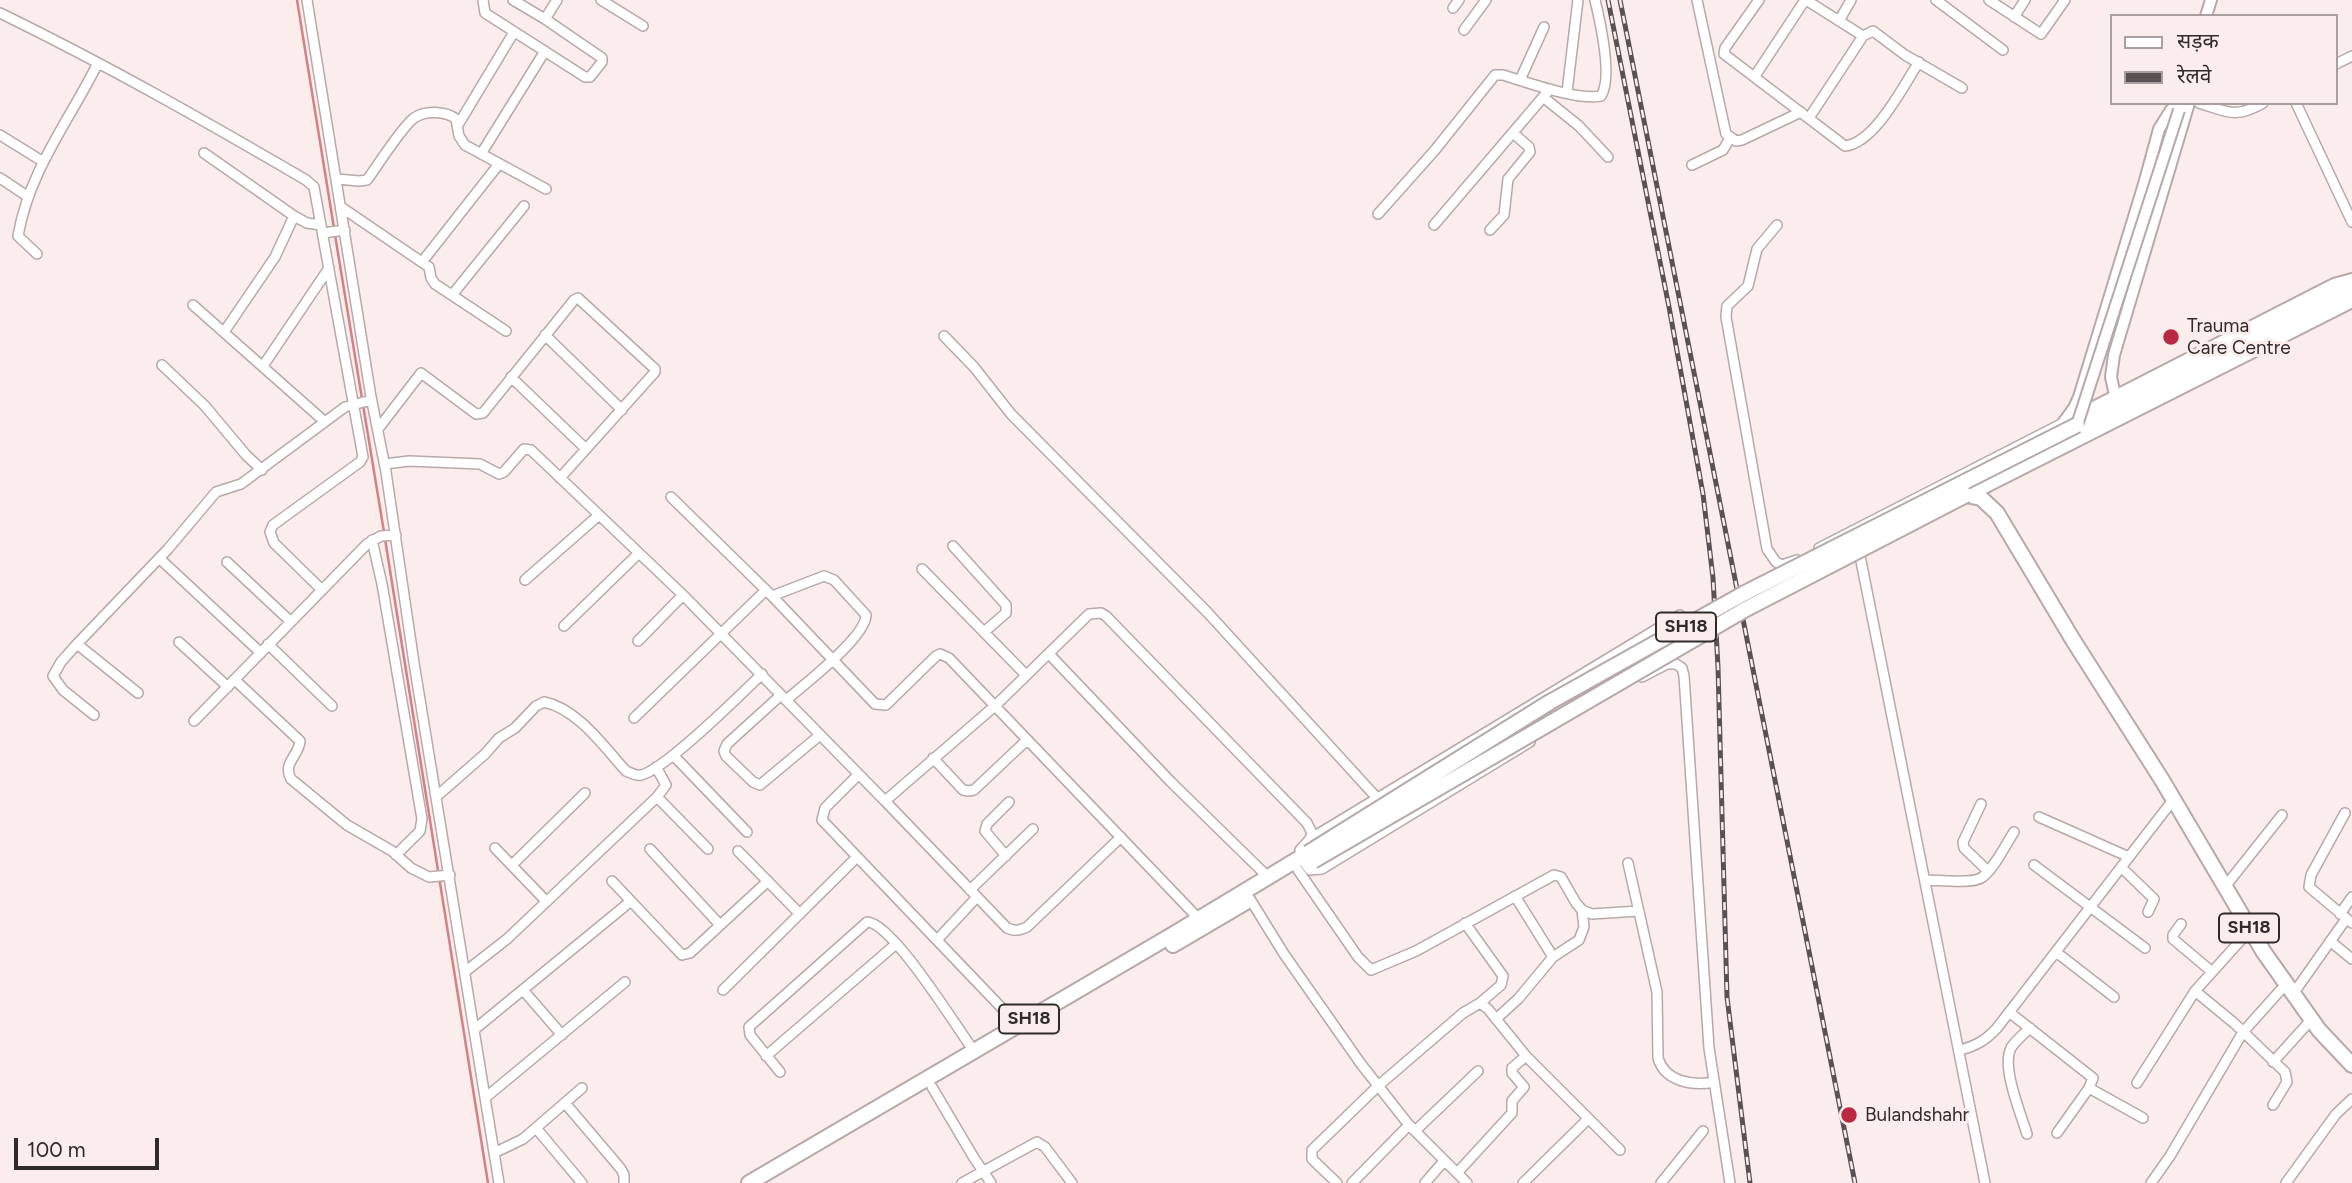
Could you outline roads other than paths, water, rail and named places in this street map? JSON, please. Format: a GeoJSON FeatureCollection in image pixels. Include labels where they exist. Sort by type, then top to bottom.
{"type":"FeatureCollection","features":[{"type":"Feature","properties":{"kind":"main road"},"geometry":{"type":"LineString","coordinates":[[2070,424],[2352,288]]}},
{"type":"Feature","properties":{"kind":"main road"},"geometry":{"type":"LineString","coordinates":[[1966,495],[2352,300]]}},
{"type":"Feature","properties":{"kind":"main road","name":"SH18"},"geometry":{"type":"LineString","coordinates":[[767,1183],[1250,899],[1306,858],[1550,702],[1743,594],[2070,424]]}},
{"type":"Feature","properties":{"kind":"main road","name":"SH18"},"geometry":{"type":"LineString","coordinates":[[749,1183],[1268,877],[1453,777],[1746,608],[1966,495],[1981,498],[1997,513],[2250,930],[2311,1020],[2352,1066]]}},
{"type":"Feature","properties":{"kind":"street"},"geometry":{"type":"LineString","coordinates":[[307,0],[341,207],[331,230],[329,268],[363,402],[377,429],[385,464],[381,576],[422,819],[420,831],[396,855]]}},
{"type":"Feature","properties":{"kind":"street"},"geometry":{"type":"LineString","coordinates":[[483,0],[485,13],[587,78],[592,76],[602,62],[601,57],[513,0]]}},
{"type":"Feature","properties":{"kind":"street"},"geometry":{"type":"LineString","coordinates":[[545,19],[557,0]]}},
{"type":"Feature","properties":{"kind":"street"},"geometry":{"type":"LineString","coordinates":[[601,0],[643,26]]}},
{"type":"Feature","properties":{"kind":"street"},"geometry":{"type":"LineString","coordinates":[[1464,30],[1486,0]]}},
{"type":"Feature","properties":{"kind":"street"},"geometry":{"type":"LineString","coordinates":[[1567,92],[1578,0]]}},
{"type":"Feature","properties":{"kind":"street"},"geometry":{"type":"LineString","coordinates":[[1378,214],[1435,150],[1495,75],[1597,97],[1604,93],[1605,68],[1595,0]]}},
{"type":"Feature","properties":{"kind":"street"},"geometry":{"type":"LineString","coordinates":[[1697,0],[1724,128],[1730,138],[1742,140],[1805,115],[1863,36],[1873,31],[1962,88]]}},
{"type":"Feature","properties":{"kind":"street"},"geometry":{"type":"LineString","coordinates":[[1759,0],[1723,52],[1842,144],[1851,145],[1876,128],[1919,62]]}},
{"type":"Feature","properties":{"kind":"street"},"geometry":{"type":"LineString","coordinates":[[1755,76],[1806,0],[1863,36]]}},
{"type":"Feature","properties":{"kind":"street"},"geometry":{"type":"LineString","coordinates":[[1839,21],[1850,0]]}},
{"type":"Feature","properties":{"kind":"street"},"geometry":{"type":"LineString","coordinates":[[1936,0],[2003,50]]}},
{"type":"Feature","properties":{"kind":"street"},"geometry":{"type":"LineString","coordinates":[[1989,0],[2041,34],[2065,0]]}},
{"type":"Feature","properties":{"kind":"street"},"geometry":{"type":"LineString","coordinates":[[2014,17],[2025,0]]}},
{"type":"Feature","properties":{"kind":"street"},"geometry":{"type":"LineString","coordinates":[[0,13],[98,62],[311,184],[331,230],[363,402],[362,460],[273,525],[270,532],[274,542],[322,590]]}},
{"type":"Feature","properties":{"kind":"street"},"geometry":{"type":"LineString","coordinates":[[1520,80],[1544,27]]}},
{"type":"Feature","properties":{"kind":"street"},"geometry":{"type":"LineString","coordinates":[[458,125],[514,32]]}},
{"type":"Feature","properties":{"kind":"street"},"geometry":{"type":"LineString","coordinates":[[481,154],[545,51]]}},
{"type":"Feature","properties":{"kind":"street"},"geometry":{"type":"LineString","coordinates":[[37,254],[18,236],[26,196],[42,161],[78,102],[98,62]]}},
{"type":"Feature","properties":{"kind":"street"},"geometry":{"type":"LineString","coordinates":[[1434,225],[1550,89]]}},
{"type":"Feature","properties":{"kind":"street"},"geometry":{"type":"LineString","coordinates":[[1543,97],[1579,126],[1608,157]]}},
{"type":"Feature","properties":{"kind":"street"},"geometry":{"type":"LineString","coordinates":[[2115,395],[2111,377],[2114,355],[2188,105]]}},
{"type":"Feature","properties":{"kind":"street"},"geometry":{"type":"LineString","coordinates":[[2206,105],[2237,114],[2259,105]]}},
{"type":"Feature","properties":{"kind":"street"},"geometry":{"type":"LineString","coordinates":[[2297,105],[2352,222]]}},
{"type":"Feature","properties":{"kind":"street"},"geometry":{"type":"LineString","coordinates":[[2070,424],[2180,106]]}},
{"type":"Feature","properties":{"kind":"street"},"geometry":{"type":"LineString","coordinates":[[337,179],[367,180],[407,125],[420,115],[451,115],[458,125],[461,141],[546,189]]}},
{"type":"Feature","properties":{"kind":"street"},"geometry":{"type":"LineString","coordinates":[[1490,230],[1504,215],[1508,179],[1530,152],[1529,147],[1513,133]]}},
{"type":"Feature","properties":{"kind":"street"},"geometry":{"type":"LineString","coordinates":[[0,135],[42,161]]}},
{"type":"Feature","properties":{"kind":"street"},"geometry":{"type":"LineString","coordinates":[[1692,165],[1723,150],[1730,138]]}},
{"type":"Feature","properties":{"kind":"street"},"geometry":{"type":"LineString","coordinates":[[204,153],[294,216],[331,230]]}},
{"type":"Feature","properties":{"kind":"street"},"geometry":{"type":"LineString","coordinates":[[422,262],[499,164]]}},
{"type":"Feature","properties":{"kind":"street"},"geometry":{"type":"LineString","coordinates":[[0,178],[26,196]]}},
{"type":"Feature","properties":{"kind":"street"},"geometry":{"type":"LineString","coordinates":[[452,295],[524,206]]}},
{"type":"Feature","properties":{"kind":"street"},"geometry":{"type":"LineString","coordinates":[[341,207],[431,269],[432,282],[506,331]]}},
{"type":"Feature","properties":{"kind":"street"},"geometry":{"type":"LineString","coordinates":[[224,332],[275,257],[294,216]]}},
{"type":"Feature","properties":{"kind":"street"},"geometry":{"type":"LineString","coordinates":[[1777,225],[1757,249],[1748,285],[1726,310],[1768,549],[1776,562],[1782,565],[1790,564],[2070,424],[2115,395],[2334,284],[2352,279]]}},
{"type":"Feature","properties":{"kind":"street"},"geometry":{"type":"LineString","coordinates":[[263,366],[329,268]]}},
{"type":"Feature","properties":{"kind":"street"},"geometry":{"type":"LineString","coordinates":[[377,429],[421,373],[478,415],[483,413],[578,298],[655,369],[654,374],[560,478]]}},
{"type":"Feature","properties":{"kind":"street"},"geometry":{"type":"LineString","coordinates":[[193,305],[324,421]]}},
{"type":"Feature","properties":{"kind":"street"},"geometry":{"type":"LineString","coordinates":[[545,335],[622,410]]}},
{"type":"Feature","properties":{"kind":"street"},"geometry":{"type":"LineString","coordinates":[[944,336],[974,367],[1011,414],[1208,613],[1377,798]]}},
{"type":"Feature","properties":{"kind":"street"},"geometry":{"type":"LineString","coordinates":[[162,365],[205,406],[262,470]]}},
{"type":"Feature","properties":{"kind":"street"},"geometry":{"type":"LineString","coordinates":[[512,377],[586,449]]}},
{"type":"Feature","properties":{"kind":"street"},"geometry":{"type":"LineString","coordinates":[[94,715],[63,690],[53,677],[61,662],[159,558],[216,492],[234,487],[262,470],[324,421],[363,402]]}},
{"type":"Feature","properties":{"kind":"street"},"geometry":{"type":"LineString","coordinates":[[385,464],[419,461],[480,464],[499,474],[527,449],[531,450],[722,633],[1007,928],[1020,930],[1027,927],[1121,837]]}},
{"type":"Feature","properties":{"kind":"street"},"geometry":{"type":"LineString","coordinates":[[671,497],[769,593],[875,704],[886,705],[936,656],[945,655],[1198,918]]}},
{"type":"Feature","properties":{"kind":"street"},"geometry":{"type":"LineString","coordinates":[[525,580],[599,515]]}},
{"type":"Feature","properties":{"kind":"street"},"geometry":{"type":"LineString","coordinates":[[194,721],[290,621],[384,536]]}},
{"type":"Feature","properties":{"kind":"street"},"geometry":{"type":"LineString","coordinates":[[384,536],[414,663],[499,1183]]}},
{"type":"Feature","properties":{"kind":"street"},"geometry":{"type":"LineString","coordinates":[[953,546],[1006,605],[1006,613],[984,632]]}},
{"type":"Feature","properties":{"kind":"street"},"geometry":{"type":"LineString","coordinates":[[1859,551],[1985,1183]]}},
{"type":"Feature","properties":{"kind":"street"},"geometry":{"type":"LineString","coordinates":[[564,626],[639,553]]}},
{"type":"Feature","properties":{"kind":"street"},"geometry":{"type":"LineString","coordinates":[[159,558],[261,653]]}},
{"type":"Feature","properties":{"kind":"street"},"geometry":{"type":"LineString","coordinates":[[227,562],[290,621]]}},
{"type":"Feature","properties":{"kind":"street"},"geometry":{"type":"LineString","coordinates":[[922,569],[1026,676]]}},
{"type":"Feature","properties":{"kind":"street"},"geometry":{"type":"LineString","coordinates":[[634,718],[722,633],[769,593],[824,576],[834,580],[861,609],[866,615],[866,623],[833,660],[727,744],[724,751],[753,782],[760,785],[820,735]]}},
{"type":"Feature","properties":{"kind":"street"},"geometry":{"type":"LineString","coordinates":[[638,641],[684,595]]}},
{"type":"Feature","properties":{"kind":"street"},"geometry":{"type":"LineString","coordinates":[[885,801],[996,705],[1089,614],[1101,613],[1106,616],[1282,795],[1310,827],[1306,858],[1310,870],[1322,869],[1624,686],[1667,664],[1676,664],[1682,668],[1684,676],[1709,1048],[1730,1183]]}},
{"type":"Feature","properties":{"kind":"street"},"geometry":{"type":"LineString","coordinates":[[1306,858],[1377,798],[1680,615]]}},
{"type":"Feature","properties":{"kind":"street"},"geometry":{"type":"LineString","coordinates":[[179,642],[300,741],[299,750],[288,764],[288,775],[291,779],[347,825],[396,855],[411,868],[435,878],[448,876]]}},
{"type":"Feature","properties":{"kind":"street"},"geometry":{"type":"LineString","coordinates":[[77,644],[138,693]]}},
{"type":"Feature","properties":{"kind":"street"},"geometry":{"type":"LineString","coordinates":[[268,645],[332,706]]}},
{"type":"Feature","properties":{"kind":"street"},"geometry":{"type":"LineString","coordinates":[[1049,654],[1171,782],[1268,877]]}},
{"type":"Feature","properties":{"kind":"street"},"geometry":{"type":"LineString","coordinates":[[437,796],[485,754],[499,738],[515,728],[536,706],[544,702],[582,723],[626,771],[643,775],[673,755],[762,674]]}},
{"type":"Feature","properties":{"kind":"street"},"geometry":{"type":"LineString","coordinates":[[933,758],[968,792],[974,790],[1027,740]]}},
{"type":"Feature","properties":{"kind":"street"},"geometry":{"type":"LineString","coordinates":[[673,755],[747,832]]}},
{"type":"Feature","properties":{"kind":"street"},"geometry":{"type":"LineString","coordinates":[[466,971],[491,954],[657,797],[666,785],[656,767]]}},
{"type":"Feature","properties":{"kind":"street"},"geometry":{"type":"LineString","coordinates":[[858,775],[825,808],[822,814],[826,825],[1018,1025]]}},
{"type":"Feature","properties":{"kind":"street"},"geometry":{"type":"LineString","coordinates":[[512,865],[584,793]]}},
{"type":"Feature","properties":{"kind":"street"},"geometry":{"type":"LineString","coordinates":[[657,797],[708,849]]}},
{"type":"Feature","properties":{"kind":"street"},"geometry":{"type":"LineString","coordinates":[[1959,1050],[1987,1039],[2173,800]]}},
{"type":"Feature","properties":{"kind":"street"},"geometry":{"type":"LineString","coordinates":[[1006,856],[985,831],[987,824],[1009,802]]}},
{"type":"Feature","properties":{"kind":"street"},"geometry":{"type":"LineString","coordinates":[[1981,804],[1963,842],[1964,848],[1988,871]]}},
{"type":"Feature","properties":{"kind":"street"},"geometry":{"type":"LineString","coordinates":[[2345,813],[2309,880],[2309,887],[2346,918]]}},
{"type":"Feature","properties":{"kind":"street"},"geometry":{"type":"LineString","coordinates":[[2224,888],[2283,815]]}},
{"type":"Feature","properties":{"kind":"street"},"geometry":{"type":"LineString","coordinates":[[2039,817],[2129,857]]}},
{"type":"Feature","properties":{"kind":"street"},"geometry":{"type":"LineString","coordinates":[[937,940],[973,894],[1033,829]]}},
{"type":"Feature","properties":{"kind":"street"},"geometry":{"type":"LineString","coordinates":[[1925,880],[1980,879],[2014,832]]}},
{"type":"Feature","properties":{"kind":"street"},"geometry":{"type":"LineString","coordinates":[[495,848],[546,901]]}},
{"type":"Feature","properties":{"kind":"street"},"geometry":{"type":"LineString","coordinates":[[650,849],[720,925]]}},
{"type":"Feature","properties":{"kind":"street"},"geometry":{"type":"LineString","coordinates":[[738,851],[800,914]]}},
{"type":"Feature","properties":{"kind":"street"},"geometry":{"type":"LineString","coordinates":[[723,990],[857,857]]}},
{"type":"Feature","properties":{"kind":"street"},"geometry":{"type":"LineString","coordinates":[[1306,858],[1358,957],[1371,970],[1416,951],[1514,896],[1558,875],[1561,877],[1582,910],[1583,934],[1579,940],[1553,957],[1518,999],[1496,1019]]}},
{"type":"Feature","properties":{"kind":"street"},"geometry":{"type":"LineString","coordinates":[[1628,863],[1657,992],[1660,1067],[1685,1083],[1699,1085],[1714,1082]]}},
{"type":"Feature","properties":{"kind":"street"},"geometry":{"type":"LineString","coordinates":[[2034,865],[2145,948]]}},
{"type":"Feature","properties":{"kind":"street"},"geometry":{"type":"LineString","coordinates":[[2121,867],[2152,897],[2154,902],[2148,912]]}},
{"type":"Feature","properties":{"kind":"street"},"geometry":{"type":"LineString","coordinates":[[612,881],[682,955],[690,953],[768,881]]}},
{"type":"Feature","properties":{"kind":"street"},"geometry":{"type":"LineString","coordinates":[[1514,896],[1553,957]]}},
{"type":"Feature","properties":{"kind":"street"},"geometry":{"type":"LineString","coordinates":[[2151,1183],[2170,1156],[2243,1032],[2290,989],[2330,941],[2346,918],[2352,897]]}},
{"type":"Feature","properties":{"kind":"street"},"geometry":{"type":"LineString","coordinates":[[1250,899],[1284,954],[1378,1086],[1412,1128],[1467,1183]]}},
{"type":"Feature","properties":{"kind":"street"},"geometry":{"type":"LineString","coordinates":[[475,1029],[631,901]]}},
{"type":"Feature","properties":{"kind":"street"},"geometry":{"type":"LineString","coordinates":[[1582,910],[1606,915],[1638,911]]}},
{"type":"Feature","properties":{"kind":"street"},"geometry":{"type":"LineString","coordinates":[[780,1072],[750,1035],[749,1027],[863,924],[872,921],[916,967],[974,1051]]}},
{"type":"Feature","properties":{"kind":"street"},"geometry":{"type":"LineString","coordinates":[[1337,1183],[1312,1159],[1312,1150],[1378,1086],[1463,1013],[1501,985],[1503,976],[1465,923]]}},
{"type":"Feature","properties":{"kind":"street"},"geometry":{"type":"LineString","coordinates":[[2181,924],[2173,939],[2211,971]]}},
{"type":"Feature","properties":{"kind":"street"},"geometry":{"type":"LineString","coordinates":[[2137,1083],[2195,991],[2250,930]]}},
{"type":"Feature","properties":{"kind":"street"},"geometry":{"type":"LineString","coordinates":[[2330,941],[2352,959]]}},
{"type":"Feature","properties":{"kind":"street"},"geometry":{"type":"LineString","coordinates":[[766,1056],[896,944]]}},
{"type":"Feature","properties":{"kind":"street"},"geometry":{"type":"LineString","coordinates":[[2056,952],[2114,997]]}},
{"type":"Feature","properties":{"kind":"street"},"geometry":{"type":"LineString","coordinates":[[485,1098],[625,982]]}},
{"type":"Feature","properties":{"kind":"street"},"geometry":{"type":"LineString","coordinates":[[523,990],[562,1035]]}},
{"type":"Feature","properties":{"kind":"street"},"geometry":{"type":"LineString","coordinates":[[2195,991],[2243,1032],[2287,1077],[2287,1082],[2273,1105]]}},
{"type":"Feature","properties":{"kind":"street"},"geometry":{"type":"LineString","coordinates":[[1479,1003],[1484,1005],[1526,1056],[1619,1150]]}},
{"type":"Feature","properties":{"kind":"street"},"geometry":{"type":"LineString","coordinates":[[2009,1012],[2091,1074],[2093,1082],[2057,1133]]}},
{"type":"Feature","properties":{"kind":"street"},"geometry":{"type":"LineString","coordinates":[[2273,1062],[2311,1020]]}},
{"type":"Feature","properties":{"kind":"street"},"geometry":{"type":"LineString","coordinates":[[2027,1134],[2008,1059],[2013,1045],[2030,1028]]}},
{"type":"Feature","properties":{"kind":"street"},"geometry":{"type":"LineString","coordinates":[[1457,1173],[1512,1113],[1512,1101],[1524,1087],[1512,1073],[1512,1068],[1526,1056]]}},
{"type":"Feature","properties":{"kind":"street"},"geometry":{"type":"LineString","coordinates":[[1352,1183],[1478,1072]]}},
{"type":"Feature","properties":{"kind":"street"},"geometry":{"type":"LineString","coordinates":[[932,1087],[991,1183]]}},
{"type":"Feature","properties":{"kind":"street"},"geometry":{"type":"LineString","coordinates":[[494,1153],[523,1139],[582,1088]]}},
{"type":"Feature","properties":{"kind":"street"},"geometry":{"type":"LineString","coordinates":[[2089,1088],[2143,1118]]}},
{"type":"Feature","properties":{"kind":"street"},"geometry":{"type":"LineString","coordinates":[[2286,1183],[2336,1114],[2352,1099]]}},
{"type":"Feature","properties":{"kind":"street"},"geometry":{"type":"LineString","coordinates":[[565,1103],[621,1169],[624,1183]]}},
{"type":"Feature","properties":{"kind":"street"},"geometry":{"type":"LineString","coordinates":[[1523,1183],[1588,1119]]}},
{"type":"Feature","properties":{"kind":"street"},"geometry":{"type":"LineString","coordinates":[[536,1128],[582,1183]]}},
{"type":"Feature","properties":{"kind":"street"},"geometry":{"type":"LineString","coordinates":[[1661,1183],[1703,1131]]}},
{"type":"Feature","properties":{"kind":"street"},"geometry":{"type":"LineString","coordinates":[[962,1183],[1037,1142],[1045,1147],[1072,1183]]}},
{"type":"Feature","properties":{"kind":"street"},"geometry":{"type":"LineString","coordinates":[[1424,1183],[1444,1161]]}},
{"type":"Feature","properties":{"kind":"waterway"},"geometry":{"type":"LineString","coordinates":[[297,0],[334,228]]}},
{"type":"Feature","properties":{"kind":"waterway"},"geometry":{"type":"LineString","coordinates":[[335,235],[384,532]]}},
{"type":"Feature","properties":{"kind":"waterway"},"geometry":{"type":"LineString","coordinates":[[385,539],[488,1183]]}},
{"type":"Feature","properties":{"kind":"railway"},"geometry":{"type":"LineString","coordinates":[[1608,0],[1703,494],[1713,578],[1718,667],[1727,997],[1750,1183]]}},
{"type":"Feature","properties":{"kind":"railway"},"geometry":{"type":"LineString","coordinates":[[1620,0],[1855,1183]]}},
{"type":"Feature","properties":{"kind":"place","name":"Trauma Care Centre"},"geometry":{"type":"Point","coordinates":[2171,337]}},
{"type":"Feature","properties":{"kind":"place","name":"Bulandshahr"},"geometry":{"type":"Point","coordinates":[1849,1115]}}]}
